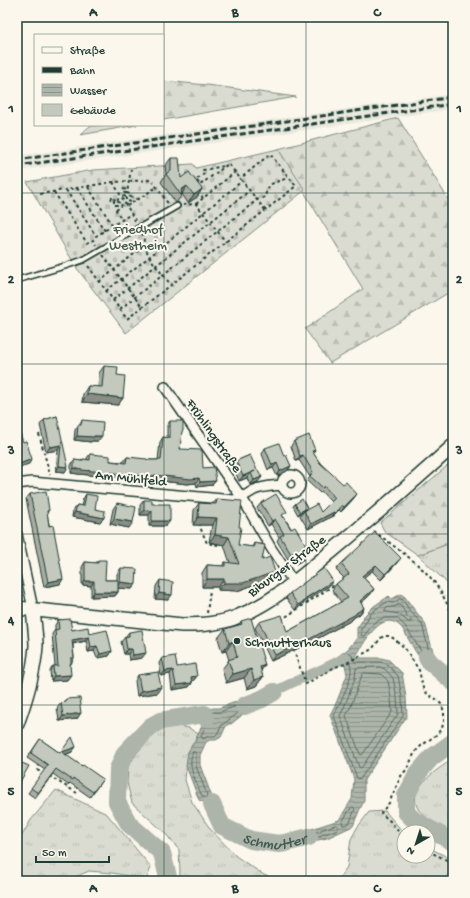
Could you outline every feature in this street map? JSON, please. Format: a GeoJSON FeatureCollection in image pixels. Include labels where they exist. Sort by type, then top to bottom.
{"type":"FeatureCollection","features":[{"type":"Feature","properties":{"kind":"street","name":"Frühlingstraße"},"geometry":{"type":"LineString","coordinates":[[165,387],[242,498],[271,548],[294,583]]}},
{"type":"Feature","properties":{"kind":"street","name":"Biburger Straße"},"geometry":{"type":"LineString","coordinates":[[17,608],[182,625],[221,622],[240,616],[270,600],[294,583],[366,523],[453,446]]}},
{"type":"Feature","properties":{"kind":"street","name":"Am Mühlfeld"},"geometry":{"type":"LineString","coordinates":[[17,484],[32,482],[227,500],[242,498]]}},
{"type":"Feature","properties":{"kind":"street"},"geometry":{"type":"LineString","coordinates":[[242,498],[259,488],[282,485]]}},
{"type":"Feature","properties":{"kind":"street"},"geometry":{"type":"LineString","coordinates":[[17,534],[33,610],[36,646],[33,672],[17,724]]}},
{"type":"Feature","properties":{"kind":"lane"},"geometry":{"type":"LineString","coordinates":[[17,280],[83,260],[177,206]]}},
{"type":"Feature","properties":{"kind":"path"},"geometry":{"type":"LineString","coordinates":[[83,260],[99,282],[127,319],[296,186],[270,154],[203,213],[106,291]]}},
{"type":"Feature","properties":{"kind":"path"},"geometry":{"type":"LineString","coordinates":[[203,198],[194,186],[198,182],[196,180],[204,174],[203,170],[226,166],[228,164],[265,210]]}},
{"type":"Feature","properties":{"kind":"path"},"geometry":{"type":"LineString","coordinates":[[198,182],[200,185],[226,166]]}},
{"type":"Feature","properties":{"kind":"path"},"geometry":{"type":"LineString","coordinates":[[131,169],[128,190],[123,196],[126,196],[126,201],[132,202]]}},
{"type":"Feature","properties":{"kind":"path"},"geometry":{"type":"LineString","coordinates":[[177,206],[196,204],[235,172]]}},
{"type":"Feature","properties":{"kind":"path"},"geometry":{"type":"LineString","coordinates":[[120,310],[256,200],[265,197],[268,188],[271,185],[285,180],[288,177]]}},
{"type":"Feature","properties":{"kind":"path"},"geometry":{"type":"LineString","coordinates":[[40,194],[113,182],[152,180],[171,209]]}},
{"type":"Feature","properties":{"kind":"path"},"geometry":{"type":"LineString","coordinates":[[113,182],[144,237],[144,246],[149,257],[172,285]]}},
{"type":"Feature","properties":{"kind":"path"},"geometry":{"type":"LineString","coordinates":[[87,186],[113,226]]}},
{"type":"Feature","properties":{"kind":"path"},"geometry":{"type":"LineString","coordinates":[[127,206],[156,187]]}},
{"type":"Feature","properties":{"kind":"path"},"geometry":{"type":"LineString","coordinates":[[77,188],[104,231]]}},
{"type":"Feature","properties":{"kind":"path"},"geometry":{"type":"LineString","coordinates":[[123,189],[128,190]]}},
{"type":"Feature","properties":{"kind":"path"},"geometry":{"type":"LineString","coordinates":[[66,190],[96,236]]}},
{"type":"Feature","properties":{"kind":"path"},"geometry":{"type":"LineString","coordinates":[[113,300],[250,191]]}},
{"type":"Feature","properties":{"kind":"path"},"geometry":{"type":"LineString","coordinates":[[127,193],[130,194],[130,197]]}},
{"type":"Feature","properties":{"kind":"path"},"geometry":{"type":"LineString","coordinates":[[126,196],[137,199]]}},
{"type":"Feature","properties":{"kind":"path"},"geometry":{"type":"LineString","coordinates":[[112,197],[111,201],[114,201],[114,205],[117,205]]}},
{"type":"Feature","properties":{"kind":"path"},"geometry":{"type":"LineString","coordinates":[[114,201],[115,198],[118,199],[118,202],[122,203],[121,207],[116,210]]}},
{"type":"Feature","properties":{"kind":"path"},"geometry":{"type":"LineString","coordinates":[[118,202],[116,210],[122,220]]}},
{"type":"Feature","properties":{"kind":"path"},"geometry":{"type":"LineString","coordinates":[[196,204],[226,242]]}},
{"type":"Feature","properties":{"kind":"path"},"geometry":{"type":"LineString","coordinates":[[94,240],[96,236],[131,214]]}},
{"type":"Feature","properties":{"kind":"path"},"geometry":{"type":"LineString","coordinates":[[99,282],[144,246]]}},
{"type":"Feature","properties":{"kind":"path"},"geometry":{"type":"LineString","coordinates":[[39,434],[52,484]]}},
{"type":"Feature","properties":{"kind":"path"},"geometry":{"type":"LineString","coordinates":[[200,521],[200,527],[207,543],[218,545]]}},
{"type":"Feature","properties":{"kind":"path"},"geometry":{"type":"LineString","coordinates":[[366,523],[425,572],[443,595],[453,615]]}},
{"type":"Feature","properties":{"kind":"path"},"geometry":{"type":"LineString","coordinates":[[281,620],[334,585]]}},
{"type":"Feature","properties":{"kind":"path"},"geometry":{"type":"LineString","coordinates":[[206,624],[210,590]]}},
{"type":"Feature","properties":{"kind":"path"},"geometry":{"type":"LineString","coordinates":[[17,630],[18,680]]}},
{"type":"Feature","properties":{"kind":"path"},"geometry":{"type":"LineString","coordinates":[[292,646],[306,684],[372,649],[384,636],[389,636],[404,647],[419,670],[423,688],[428,695],[436,699],[442,705],[444,721],[442,728],[436,735],[415,752],[407,769],[401,776],[389,803],[381,813],[396,828]]}},
{"type":"Feature","properties":{"kind":"path"},"geometry":{"type":"LineString","coordinates":[[37,770],[77,793]]}},
{"type":"Feature","properties":{"kind":"path"},"geometry":{"type":"LineString","coordinates":[[436,855],[453,863]]}},
{"type":"Feature","properties":{"kind":"shaded area"},"geometry":{"type":"Polygon","coordinates":[[[453,94],[453,109],[17,171],[17,156],[453,94]]]}},
{"type":"Feature","properties":{"kind":"green space"},"geometry":{"type":"Polygon","coordinates":[[[164,81],[207,85],[296,97],[164,120],[164,81]]]}},
{"type":"Feature","properties":{"kind":"green space"},"geometry":{"type":"Polygon","coordinates":[[[398,118],[453,207],[453,290],[330,363],[305,329],[363,289],[278,149],[398,118]]]}},
{"type":"Feature","properties":{"kind":"green space"},"geometry":{"type":"Polygon","coordinates":[[[90,126],[131,126],[80,135],[90,126]]]}},
{"type":"Feature","properties":{"kind":"green space","name":"Friedhof Westheim"},"geometry":{"type":"Polygon","coordinates":[[[278,149],[305,190],[126,333],[76,267],[27,182],[93,170],[193,164],[196,168],[278,149]]]}},
{"type":"Feature","properties":{"kind":"green space"},"geometry":{"type":"Polygon","coordinates":[[[453,461],[453,542],[418,555],[385,532],[380,523],[453,461]]]}},
{"type":"Feature","properties":{"kind":"green space"},"geometry":{"type":"Polygon","coordinates":[[[453,542],[453,590],[418,555],[453,542]]]}},
{"type":"Feature","properties":{"kind":"green space"},"geometry":{"type":"Polygon","coordinates":[[[171,725],[189,728],[198,734],[188,752],[185,780],[192,802],[211,830],[237,857],[264,875],[280,881],[179,881],[179,850],[165,833],[132,803],[127,783],[128,767],[141,746],[154,730],[171,725]]]}},
{"type":"Feature","properties":{"kind":"green space"},"geometry":{"type":"Polygon","coordinates":[[[453,759],[453,832],[428,819],[419,810],[416,802],[417,793],[421,785],[436,771],[453,759]]]}},
{"type":"Feature","properties":{"kind":"green space"},"geometry":{"type":"Polygon","coordinates":[[[56,790],[107,814],[151,867],[147,879],[89,871],[66,881],[17,881],[17,844],[31,820],[56,790]]]}},
{"type":"Feature","properties":{"kind":"green space"},"geometry":{"type":"Polygon","coordinates":[[[385,811],[396,824],[396,864],[436,864],[436,851],[453,860],[453,881],[337,881],[347,867],[351,839],[369,812],[385,811]]]}},
{"type":"Feature","properties":{"kind":"water"},"geometry":{"type":"Polygon","coordinates":[[[401,594],[425,623],[435,659],[445,675],[430,666],[418,656],[402,628],[395,622],[387,621],[374,629],[355,658],[381,658],[389,660],[402,673],[406,697],[407,716],[364,780],[364,801],[353,826],[327,838],[291,846],[285,843],[308,830],[339,820],[352,799],[354,779],[330,715],[347,675],[345,664],[336,665],[333,660],[348,649],[357,638],[357,628],[364,618],[363,617],[374,606],[389,596],[392,599],[401,594]]]}},
{"type":"Feature","properties":{"kind":"water"},"geometry":{"type":"Polygon","coordinates":[[[266,696],[257,704],[246,708],[241,716],[231,724],[228,724],[221,737],[216,740],[206,742],[200,755],[200,765],[212,797],[221,804],[226,818],[222,826],[208,804],[199,800],[186,766],[188,752],[195,742],[202,725],[197,720],[193,723],[184,717],[184,715],[189,712],[219,708],[250,697],[266,696]]]}},
{"type":"Feature","properties":{"kind":"building"},"geometry":{"type":"Polygon","coordinates":[[[171,158],[179,158],[181,178],[189,172],[202,189],[194,195],[187,186],[181,190],[181,195],[166,174],[171,170],[171,158]]]}},
{"type":"Feature","properties":{"kind":"building"},"geometry":{"type":"Polygon","coordinates":[[[104,366],[118,367],[117,375],[125,376],[123,398],[87,394],[88,386],[102,387],[104,366]]]}},
{"type":"Feature","properties":{"kind":"building"},"geometry":{"type":"Polygon","coordinates":[[[57,416],[68,467],[59,466],[61,445],[50,447],[44,420],[57,416]]]}},
{"type":"Feature","properties":{"kind":"building"},"geometry":{"type":"Polygon","coordinates":[[[17,420],[23,442],[26,441],[32,459],[17,465],[17,420]]]}},
{"type":"Feature","properties":{"kind":"building"},"geometry":{"type":"Polygon","coordinates":[[[82,420],[103,422],[102,436],[77,436],[78,425],[81,425],[82,420]]]}},
{"type":"Feature","properties":{"kind":"building"},"geometry":{"type":"Polygon","coordinates":[[[170,421],[183,421],[180,449],[202,450],[203,468],[214,467],[216,481],[200,482],[199,478],[191,479],[154,475],[125,475],[74,468],[74,460],[90,460],[90,454],[110,456],[110,461],[126,463],[127,457],[147,460],[161,460],[163,437],[170,438],[170,421]]]}},
{"type":"Feature","properties":{"kind":"building"},"geometry":{"type":"Polygon","coordinates":[[[309,435],[315,450],[312,451],[320,463],[343,484],[346,482],[357,494],[344,507],[342,505],[335,513],[334,512],[311,524],[304,511],[317,504],[321,512],[335,498],[324,486],[323,488],[310,476],[313,472],[303,455],[300,456],[294,441],[309,435]]]}},
{"type":"Feature","properties":{"kind":"building"},"geometry":{"type":"Polygon","coordinates":[[[279,443],[284,456],[286,455],[291,466],[280,471],[277,463],[272,465],[265,448],[279,443]]]}},
{"type":"Feature","properties":{"kind":"building"},"geometry":{"type":"Polygon","coordinates":[[[250,455],[262,477],[254,480],[251,473],[255,471],[243,476],[236,461],[250,455]]]}},
{"type":"Feature","properties":{"kind":"building"},"geometry":{"type":"Polygon","coordinates":[[[46,491],[49,510],[47,511],[49,526],[53,525],[63,579],[48,582],[30,494],[46,491]]]}},
{"type":"Feature","properties":{"kind":"building"},"geometry":{"type":"Polygon","coordinates":[[[86,494],[97,496],[95,509],[105,511],[104,518],[75,512],[77,505],[84,506],[86,494]]]}},
{"type":"Feature","properties":{"kind":"building"},"geometry":{"type":"Polygon","coordinates":[[[276,494],[287,512],[282,515],[291,529],[295,527],[306,545],[302,547],[307,554],[300,559],[295,552],[291,554],[280,536],[284,534],[275,519],[272,521],[261,503],[276,494]]]}},
{"type":"Feature","properties":{"kind":"building"},"geometry":{"type":"Polygon","coordinates":[[[217,499],[242,501],[239,527],[241,527],[238,545],[254,547],[254,543],[265,545],[262,560],[270,557],[275,572],[243,583],[224,583],[224,579],[207,579],[207,565],[225,566],[225,562],[239,564],[229,537],[215,535],[217,518],[198,517],[199,503],[216,504],[217,499]]]}},
{"type":"Feature","properties":{"kind":"building"},"geometry":{"type":"Polygon","coordinates":[[[302,499],[307,508],[300,512],[295,504],[302,499]]]}},
{"type":"Feature","properties":{"kind":"building"},"geometry":{"type":"Polygon","coordinates":[[[144,500],[152,500],[152,504],[170,504],[170,521],[152,521],[152,511],[144,510],[144,500]]]}},
{"type":"Feature","properties":{"kind":"building"},"geometry":{"type":"Polygon","coordinates":[[[117,503],[136,507],[133,522],[114,519],[117,503]]]}},
{"type":"Feature","properties":{"kind":"building"},"geometry":{"type":"Polygon","coordinates":[[[375,532],[401,558],[385,574],[376,565],[362,576],[374,589],[360,601],[364,608],[356,614],[306,641],[275,655],[259,622],[282,615],[287,632],[348,598],[336,584],[349,574],[341,564],[375,532]]]}},
{"type":"Feature","properties":{"kind":"building"},"geometry":{"type":"Polygon","coordinates":[[[98,560],[106,560],[105,580],[118,580],[118,592],[94,592],[94,581],[85,581],[85,562],[98,563],[98,560]]]}},
{"type":"Feature","properties":{"kind":"building"},"geometry":{"type":"Polygon","coordinates":[[[121,568],[137,569],[136,584],[120,582],[121,568]]]}},
{"type":"Feature","properties":{"kind":"building"},"geometry":{"type":"Polygon","coordinates":[[[324,568],[333,581],[306,598],[307,599],[298,605],[290,593],[324,568]]]}},
{"type":"Feature","properties":{"kind":"building"},"geometry":{"type":"Polygon","coordinates":[[[160,580],[173,582],[172,595],[159,593],[160,580]]]}},
{"type":"Feature","properties":{"kind":"building"},"geometry":{"type":"Polygon","coordinates":[[[251,618],[265,665],[260,667],[263,677],[254,680],[251,669],[233,674],[228,660],[237,657],[233,641],[229,643],[225,629],[242,624],[241,621],[251,618]]]}},
{"type":"Feature","properties":{"kind":"building"},"geometry":{"type":"Polygon","coordinates":[[[70,619],[72,630],[88,627],[89,634],[107,630],[112,651],[100,654],[97,646],[91,647],[89,637],[72,640],[74,658],[71,658],[71,675],[54,676],[53,666],[58,666],[55,630],[59,629],[58,620],[70,619]]]}},
{"type":"Feature","properties":{"kind":"building"},"geometry":{"type":"Polygon","coordinates":[[[142,630],[146,653],[133,655],[132,649],[127,649],[125,637],[129,636],[129,632],[142,630]]]}},
{"type":"Feature","properties":{"kind":"building"},"geometry":{"type":"Polygon","coordinates":[[[175,656],[177,667],[195,664],[197,676],[191,677],[192,683],[176,685],[173,670],[165,671],[162,658],[175,656]]]}},
{"type":"Feature","properties":{"kind":"building"},"geometry":{"type":"Polygon","coordinates":[[[158,672],[161,687],[141,691],[138,675],[158,672]]]}},
{"type":"Feature","properties":{"kind":"building"},"geometry":{"type":"Polygon","coordinates":[[[80,698],[81,713],[63,716],[61,703],[66,702],[66,699],[80,698]]]}},
{"type":"Feature","properties":{"kind":"building"},"geometry":{"type":"Polygon","coordinates":[[[72,737],[76,747],[62,752],[103,779],[93,792],[73,778],[72,780],[56,769],[38,793],[31,788],[48,765],[31,753],[40,739],[60,753],[72,737]]]}},
{"type":"Feature","properties":{"kind":"building"},"geometry":{"type":"Polygon","coordinates":[[[22,763],[29,766],[20,782],[17,780],[17,772],[22,763]]]}},
{"type":"Feature","properties":{"kind":"waterway","name":"Schmutter"},"geometry":{"type":"LineString","coordinates":[[274,692],[346,657]]}},
{"type":"Feature","properties":{"kind":"waterway","name":"Schmutter"},"geometry":{"type":"LineString","coordinates":[[427,658],[453,682]]}},
{"type":"Feature","properties":{"kind":"waterway","name":"Schmutter"},"geometry":{"type":"LineString","coordinates":[[244,706],[262,699],[274,692]]}},
{"type":"Feature","properties":{"kind":"waterway","name":"Schmutter"},"geometry":{"type":"LineString","coordinates":[[169,881],[162,853],[129,824],[117,802],[118,769],[125,753],[151,726],[160,721],[204,714],[206,718]]}},
{"type":"Feature","properties":{"kind":"waterway","name":"Schmutter"},"geometry":{"type":"LineString","coordinates":[[453,742],[431,758],[418,773],[406,796],[406,812],[415,821],[453,842]]}},
{"type":"Feature","properties":{"kind":"waterway","name":"Schmutter"},"geometry":{"type":"LineString","coordinates":[[212,804],[222,826],[251,840],[279,844],[309,837]]}},
{"type":"Feature","properties":{"kind":"railway"},"geometry":{"type":"LineString","coordinates":[[17,160],[453,97]]}},
{"type":"Feature","properties":{"kind":"railway"},"geometry":{"type":"LineString","coordinates":[[17,166],[453,104]]}},
{"type":"Feature","properties":{"kind":"place","name":"Schmutterhaus"},"geometry":{"type":"Point","coordinates":[237,641]}}]}
